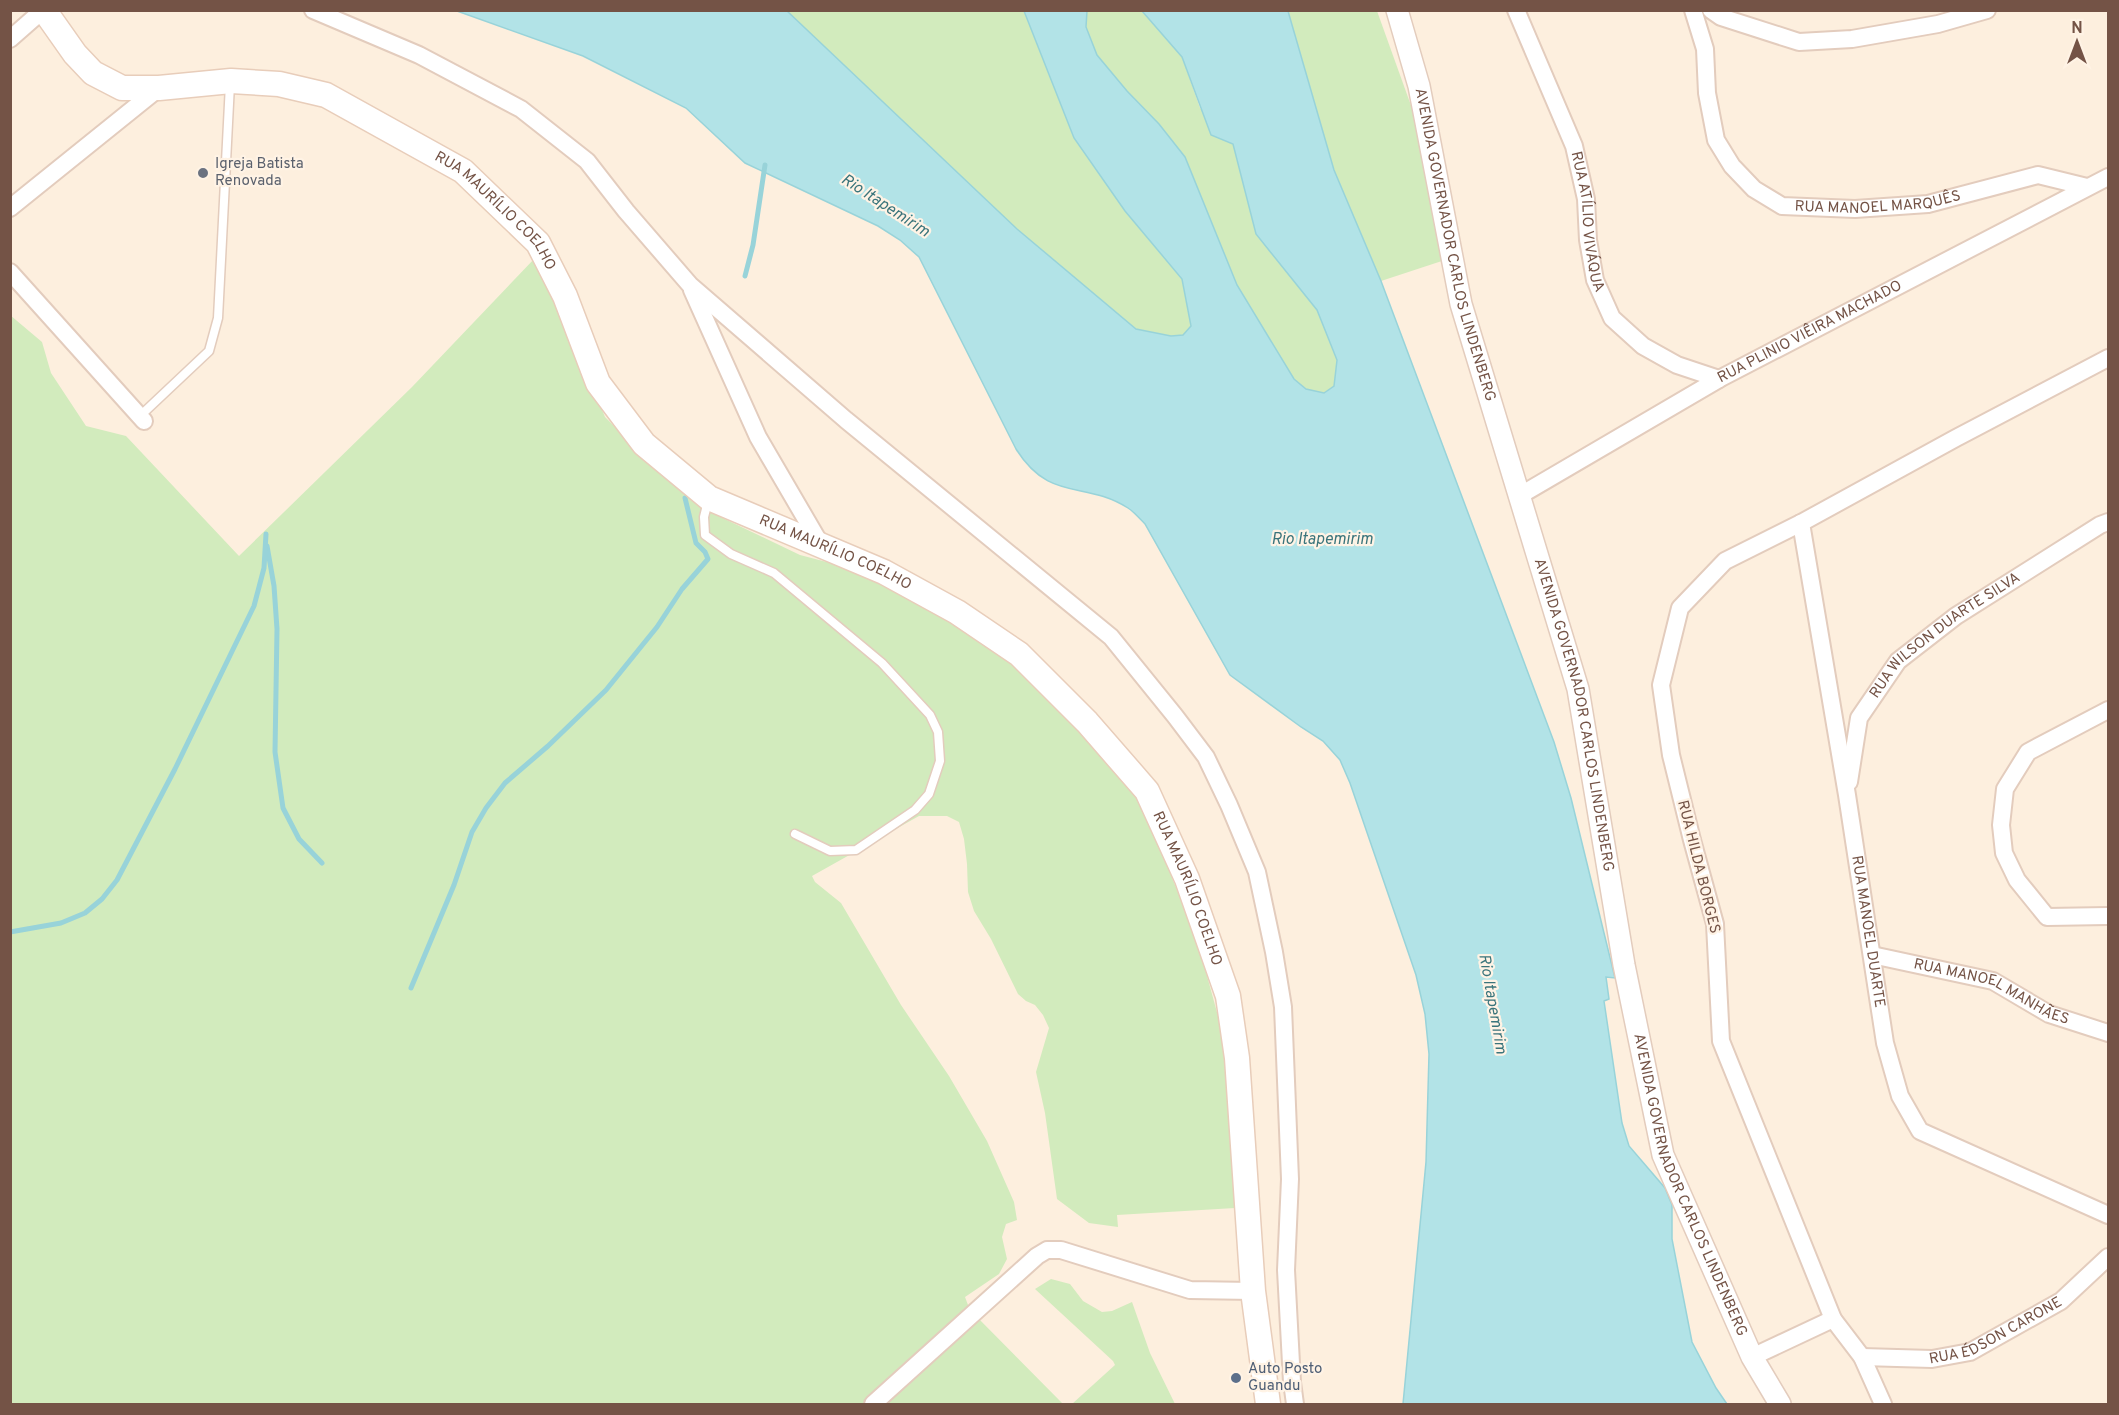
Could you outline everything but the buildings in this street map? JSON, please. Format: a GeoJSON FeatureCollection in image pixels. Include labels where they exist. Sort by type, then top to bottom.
{"type":"FeatureCollection","features":[{"type":"Feature","properties":{"kind":"main road","name":"RUA MAURÍLIO COELHO"},"geometry":{"type":"LineString","coordinates":[[44,10],[75,54],[93,73],[123,88],[159,88],[231,81],[279,84],[326,95],[463,171],[538,243],[565,296],[598,383],[644,444],[709,498],[884,572],[957,612],[1019,654],[1087,722],[1147,791],[1187,879],[1228,996],[1238,1058],[1253,1291],[1268,1404]]}},
{"type":"Feature","properties":{"kind":"street"},"geometry":{"type":"LineString","coordinates":[[10,39],[44,10]]}},
{"type":"Feature","properties":{"kind":"street"},"geometry":{"type":"LineString","coordinates":[[313,10],[419,55],[521,109],[587,161],[626,211],[690,285],[846,420],[1111,637],[1206,758],[1229,805],[1257,872],[1283,1007],[1290,1179],[1286,1270],[1295,1404]]}},
{"type":"Feature","properties":{"kind":"street","name":"AVENIDA GOVERNADOR CARLOS LINDENBERG"},"geometry":{"type":"LineString","coordinates":[[1397,10],[1419,86],[1461,304],[1578,689],[1624,965],[1663,1155],[1752,1357],[1780,1404]]}},
{"type":"Feature","properties":{"kind":"street","name":"RUA ATÍLIO VIVÁQUA"},"geometry":{"type":"LineString","coordinates":[[1516,10],[1574,146],[1587,199],[1588,240],[1595,280],[1612,318],[1643,346],[1677,365],[1719,379]]}},
{"type":"Feature","properties":{"kind":"street","name":"RUA MANOEL MARQUÊS"},"geometry":{"type":"LineString","coordinates":[[1693,10],[1705,49],[1707,93],[1716,140],[1732,166],[1754,189],[1782,206],[1855,209],[1928,204],[2038,175],[2087,188]]}},
{"type":"Feature","properties":{"kind":"street"},"geometry":{"type":"LineString","coordinates":[[1711,10],[1721,17],[1799,42],[1852,39],[1938,24],[1987,10]]}},
{"type":"Feature","properties":{"kind":"street"},"geometry":{"type":"LineString","coordinates":[[10,207],[159,88]]}},
{"type":"Feature","properties":{"kind":"street","name":"RUA PLINIO VIÊIRA MACHADO"},"geometry":{"type":"LineString","coordinates":[[1518,496],[1719,379],[2109,177]]}},
{"type":"Feature","properties":{"kind":"street"},"geometry":{"type":"LineString","coordinates":[[10,272],[142,419]]}},
{"type":"Feature","properties":{"kind":"street"},"geometry":{"type":"LineString","coordinates":[[690,285],[758,437],[821,546]]}},
{"type":"Feature","properties":{"kind":"street"},"geometry":{"type":"LineString","coordinates":[[1801,523],[2109,358]]}},
{"type":"Feature","properties":{"kind":"street","name":"RUA WILSON DUARTE SILVA"},"geometry":{"type":"LineString","coordinates":[[1847,795],[1859,718],[1898,661],[1956,616],[2109,522]]}},
{"type":"Feature","properties":{"kind":"street","name":"RUA MANOEL DUARTE"},"geometry":{"type":"LineString","coordinates":[[1801,523],[1847,795],[1885,1043],[1900,1096],[1920,1131],[2109,1215]]}},
{"type":"Feature","properties":{"kind":"street","name":"RUA HILDA BORGES"},"geometry":{"type":"LineString","coordinates":[[1801,523],[1725,561],[1680,608],[1660,685],[1671,755],[1715,924],[1721,1041],[1833,1319],[1862,1357],[1883,1404]]}},
{"type":"Feature","properties":{"kind":"street"},"geometry":{"type":"LineString","coordinates":[[2107,716],[2028,752],[2005,789],[2001,825],[2004,854],[2017,880],[2047,917],[2109,916]]}},
{"type":"Feature","properties":{"kind":"street","name":"RUA MANOEL MANHÃES"},"geometry":{"type":"LineString","coordinates":[[1872,955],[1993,981],[2049,1014],[2109,1033]]}},
{"type":"Feature","properties":{"kind":"street"},"geometry":{"type":"LineString","coordinates":[[873,1404],[1036,1256],[1047,1250],[1061,1250],[1190,1290],[1253,1291]]}},
{"type":"Feature","properties":{"kind":"street","name":"RUA ÉDSON CARONE"},"geometry":{"type":"LineString","coordinates":[[1862,1357],[1932,1359],[1970,1352],[2061,1300],[2109,1257]]}},
{"type":"Feature","properties":{"kind":"street"},"geometry":{"type":"LineString","coordinates":[[1752,1357],[1833,1319]]}},
{"type":"Feature","properties":{"kind":"lane"},"geometry":{"type":"LineString","coordinates":[[142,419],[209,351],[214,336],[218,318],[231,81]]}},
{"type":"Feature","properties":{"kind":"lane"},"geometry":{"type":"LineString","coordinates":[[709,498],[704,516],[705,535],[731,554],[774,573],[873,655],[930,715],[938,732],[940,761],[929,794],[915,810],[856,850],[830,850],[795,834]]}},
{"type":"Feature","properties":{"kind":"green space"},"geometry":{"type":"Polygon","coordinates":[[[787,11],[1024,11],[1074,138],[1125,211],[1182,279],[1191,326],[1184,335],[1171,336],[1136,329],[1017,229],[787,11]]]}},
{"type":"Feature","properties":{"kind":"green space"},"geometry":{"type":"Polygon","coordinates":[[[1087,11],[1142,11],[1182,57],[1200,108],[1233,144],[1256,234],[1317,310],[1337,360],[1334,386],[1324,393],[1306,389],[1294,379],[1237,285],[1185,157],[1159,124],[1097,55],[1086,27],[1087,11]]]}},
{"type":"Feature","properties":{"kind":"green space"},"geometry":{"type":"Polygon","coordinates":[[[1288,11],[1377,11],[1418,125],[1448,259],[1381,281],[1334,170],[1288,11]]]}},
{"type":"Feature","properties":{"kind":"green space"},"geometry":{"type":"Polygon","coordinates":[[[535,258],[555,295],[605,417],[667,479],[710,512],[800,555],[842,566],[882,582],[925,604],[1004,658],[1027,676],[1128,782],[1144,807],[1198,943],[1221,1027],[1238,1181],[1235,1208],[1117,1215],[1118,1227],[1089,1223],[1057,1199],[1045,1113],[1036,1072],[1049,1028],[1035,1005],[1018,994],[991,939],[974,911],[968,892],[964,839],[959,822],[947,816],[919,816],[812,876],[815,882],[841,903],[901,1005],[949,1076],[987,1141],[1014,1202],[1017,1220],[1006,1224],[1002,1237],[1007,1259],[999,1274],[965,1297],[976,1316],[1063,1404],[11,1404],[10,315],[42,342],[51,373],[86,426],[126,436],[239,556],[412,387],[535,258]]]}},
{"type":"Feature","properties":{"kind":"green space"},"geometry":{"type":"Polygon","coordinates":[[[1051,1279],[1070,1284],[1083,1301],[1102,1312],[1112,1311],[1132,1302],[1150,1353],[1175,1404],[1072,1404],[1115,1365],[1035,1289],[1051,1279]]]}},
{"type":"Feature","properties":{"kind":"water","name":"Rio Itapemirim"},"geometry":{"type":"Polygon","coordinates":[[[457,11],[787,11],[1017,229],[1136,329],[1171,336],[1183,335],[1191,326],[1182,279],[1125,211],[1074,138],[1024,11],[1087,11],[1086,27],[1097,55],[1159,124],[1185,157],[1237,285],[1294,379],[1306,389],[1324,393],[1334,386],[1337,360],[1317,310],[1256,234],[1233,144],[1211,135],[1182,57],[1142,11],[1288,11],[1334,170],[1381,281],[1554,742],[1571,798],[1615,978],[1606,977],[1609,999],[1604,1001],[1622,1123],[1629,1146],[1665,1188],[1672,1205],[1672,1239],[1692,1342],[1727,1404],[1403,1404],[1426,1162],[1429,1054],[1425,1014],[1416,975],[1340,760],[1323,741],[1230,675],[1145,524],[1135,514],[1112,500],[1055,484],[1029,466],[1016,449],[919,257],[900,240],[878,226],[745,163],[686,108],[583,56],[457,11]]]}},
{"type":"Feature","properties":{"kind":"waterway"},"geometry":{"type":"LineString","coordinates":[[745,276],[753,245],[765,165]]}},
{"type":"Feature","properties":{"kind":"waterway"},"geometry":{"type":"LineString","coordinates":[[411,988],[454,885],[472,832],[486,808],[505,783],[548,746],[606,690],[657,627],[682,589],[708,559],[696,543],[685,498]]}},
{"type":"Feature","properties":{"kind":"waterway"},"geometry":{"type":"LineString","coordinates":[[10,932],[61,923],[85,913],[102,899],[117,880],[175,769],[254,606],[264,568],[266,534]]}},
{"type":"Feature","properties":{"kind":"waterway"},"geometry":{"type":"LineString","coordinates":[[267,546],[274,586],[277,629],[275,752],[283,808],[299,839],[322,863]]}},
{"type":"Feature","properties":{"kind":"place","name":"Igreja Batista Renovada"},"geometry":{"type":"Point","coordinates":[203,173]}},
{"type":"Feature","properties":{"kind":"place","name":"Auto Posto Guandu"},"geometry":{"type":"Point","coordinates":[1236,1378]}}]}
